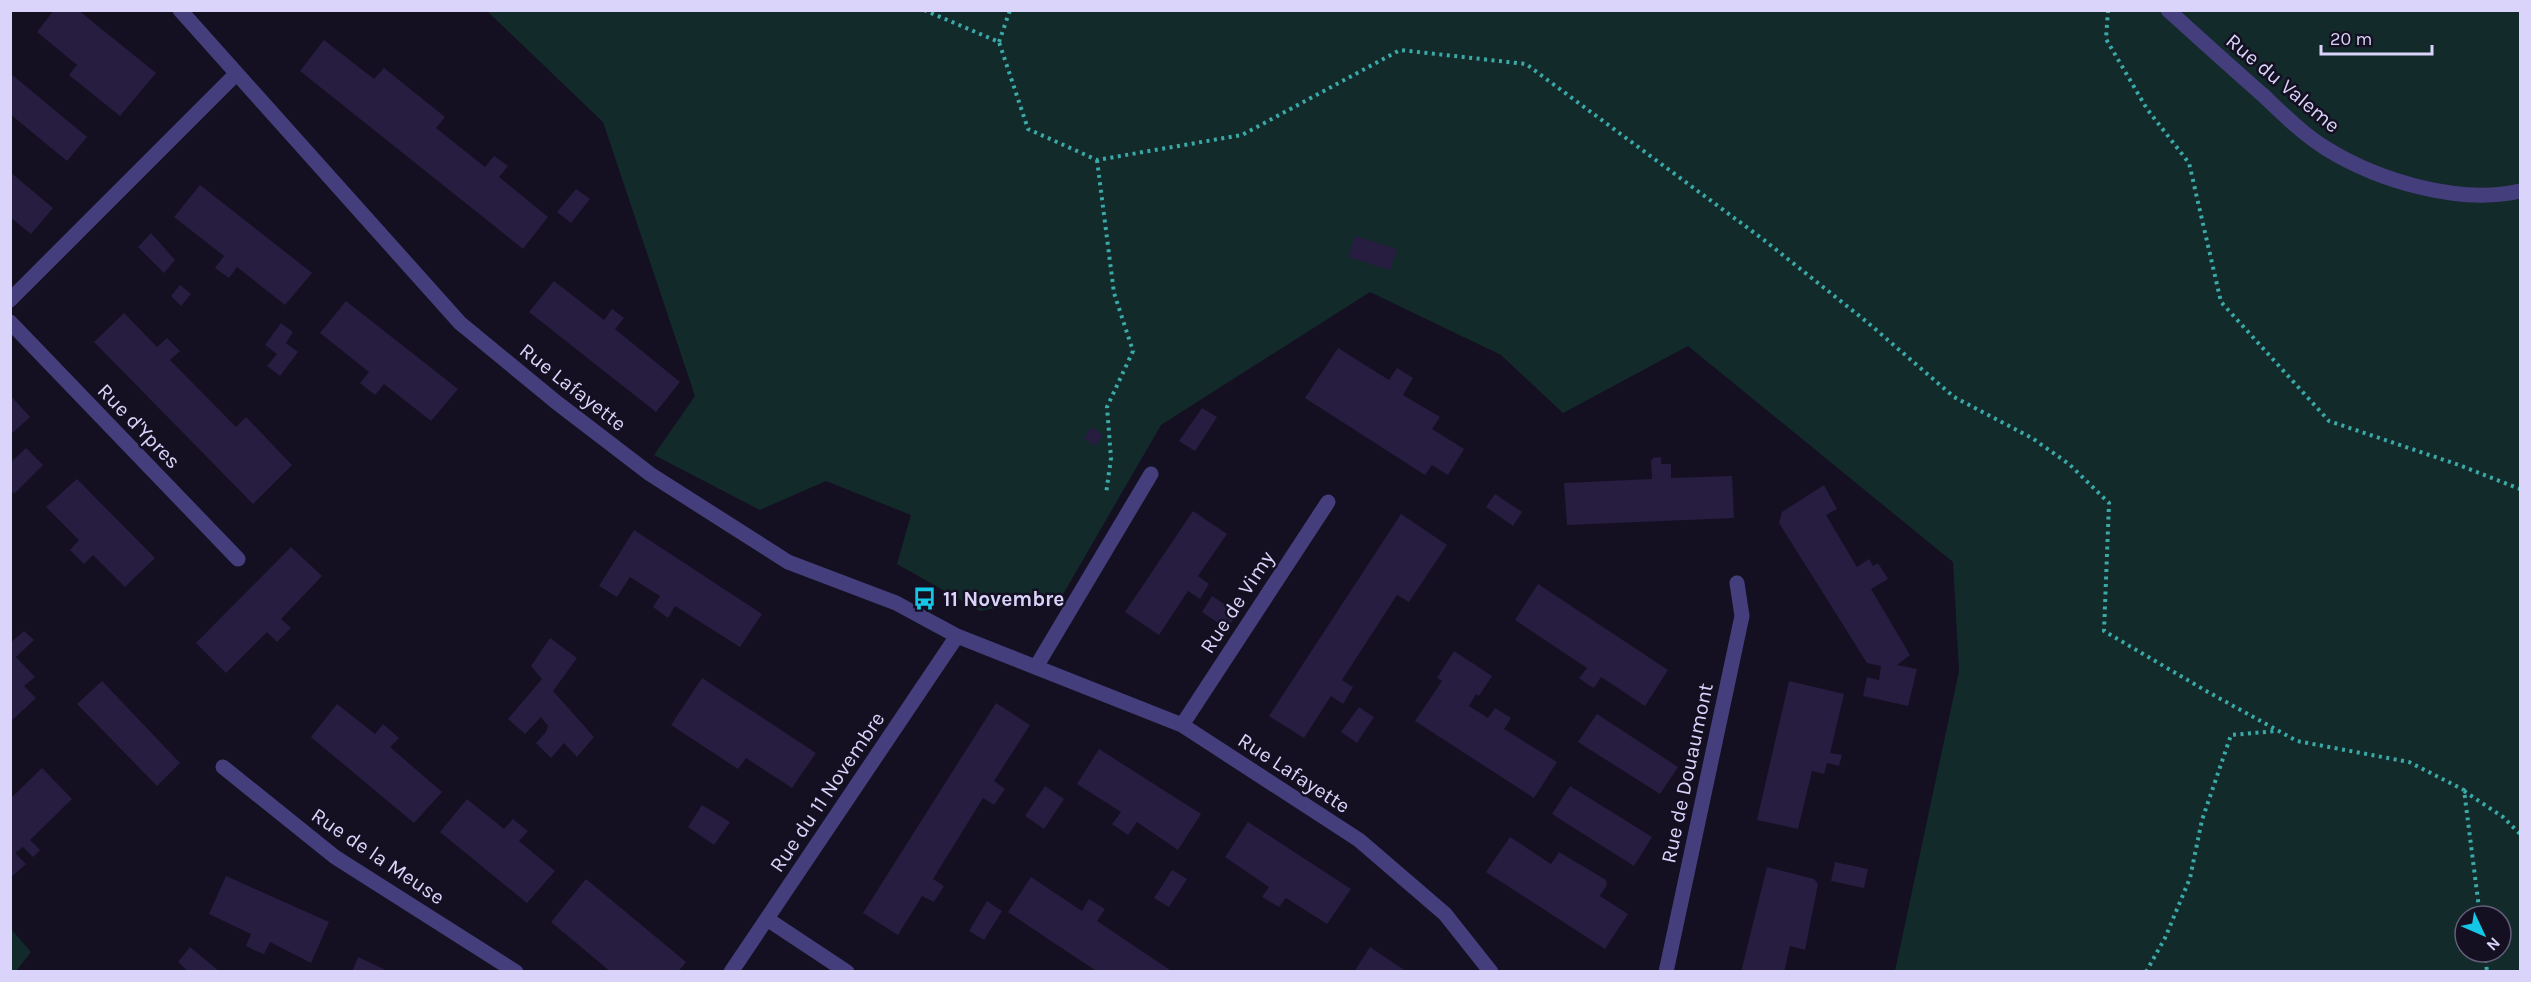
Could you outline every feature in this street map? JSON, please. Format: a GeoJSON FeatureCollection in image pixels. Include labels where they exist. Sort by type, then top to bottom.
{"type":"FeatureCollection","features":[{"type":"Feature","properties":{"kind":"street","name":"Rue Lafayette"},"geometry":{"type":"LineString","coordinates":[[180,10],[460,323],[556,402],[650,474],[788,562],[896,603],[957,636],[1182,726],[1359,840],[1445,914],[1491,972]]}},
{"type":"Feature","properties":{"kind":"street","name":"Rue du Valeme"},"geometry":{"type":"LineString","coordinates":[[2168,10],[2306,134],[2350,161],[2407,184],[2443,192],[2481,195],[2520,190]]}},
{"type":"Feature","properties":{"kind":"street"},"geometry":{"type":"LineString","coordinates":[[10,300],[236,74]]}},
{"type":"Feature","properties":{"kind":"street","name":"Rue d'Ypres"},"geometry":{"type":"LineString","coordinates":[[10,322],[238,559]]}},
{"type":"Feature","properties":{"kind":"street"},"geometry":{"type":"LineString","coordinates":[[1036,667],[1151,474]]}},
{"type":"Feature","properties":{"kind":"street","name":"Rue de Vimy"},"geometry":{"type":"LineString","coordinates":[[1182,726],[1328,502]]}},
{"type":"Feature","properties":{"kind":"street","name":"Rue de Douaumont"},"geometry":{"type":"LineString","coordinates":[[1666,972],[1742,616],[1737,583]]}},
{"type":"Feature","properties":{"kind":"street","name":"Rue du 11 Novembre"},"geometry":{"type":"LineString","coordinates":[[731,972],[957,636]]}},
{"type":"Feature","properties":{"kind":"street","name":"Rue de la Meuse"},"geometry":{"type":"LineString","coordinates":[[223,767],[335,857],[516,972]]}},
{"type":"Feature","properties":{"kind":"street"},"geometry":{"type":"LineString","coordinates":[[766,919],[847,972]]}},
{"type":"Feature","properties":{"kind":"path"},"geometry":{"type":"LineString","coordinates":[[924,10],[999,42]]}},
{"type":"Feature","properties":{"kind":"path"},"geometry":{"type":"LineString","coordinates":[[1010,10],[999,42],[1028,129],[1097,160],[1242,135],[1400,50],[1526,64],[1764,240],[1868,322],[1954,397],[2032,438],[2069,464],[2109,503],[2104,631],[2297,741],[2409,762],[2464,790],[2503,817],[2520,834]]}},
{"type":"Feature","properties":{"kind":"path"},"geometry":{"type":"LineString","coordinates":[[2108,10],[2106,39],[2147,109],[2189,163],[2221,302],[2329,422],[2458,465],[2520,489]]}},
{"type":"Feature","properties":{"kind":"path"},"geometry":{"type":"LineString","coordinates":[[1097,160],[1114,293],[1132,351],[1107,407],[1110,458],[1105,504]]}},
{"type":"Feature","properties":{"kind":"path"},"geometry":{"type":"LineString","coordinates":[[2146,972],[2165,938],[2190,878],[2202,820],[2230,735],[2278,731]]}},
{"type":"Feature","properties":{"kind":"path"},"geometry":{"type":"LineString","coordinates":[[2464,790],[2478,904]]}},
{"type":"Feature","properties":{"kind":"green space"},"geometry":{"type":"Polygon","coordinates":[[[487,11],[2520,11],[2520,971],[1895,971],[1959,671],[1953,562],[1688,346],[1563,413],[1501,355],[1370,292],[1161,425],[1062,596],[980,611],[897,564],[911,515],[826,481],[760,510],[654,455],[695,396],[603,122],[487,11]]]}},
{"type":"Feature","properties":{"kind":"green space"},"geometry":{"type":"Polygon","coordinates":[[[11,929],[31,952],[16,971],[11,971],[11,929]]]}},
{"type":"Feature","properties":{"kind":"building"},"geometry":{"type":"Polygon","coordinates":[[[54,10],[78,10],[156,73],[120,116],[69,75],[77,65],[37,32],[54,10]]]}},
{"type":"Feature","properties":{"kind":"building"},"geometry":{"type":"Polygon","coordinates":[[[324,40],[374,79],[384,68],[445,117],[436,128],[485,167],[494,156],[508,166],[499,177],[548,217],[523,249],[300,71],[324,40]]]}},
{"type":"Feature","properties":{"kind":"building"},"geometry":{"type":"Polygon","coordinates":[[[10,73],[87,137],[67,161],[10,114],[10,73]]]}},
{"type":"Feature","properties":{"kind":"building"},"geometry":{"type":"Polygon","coordinates":[[[10,172],[53,208],[31,234],[10,217],[10,172]]]}},
{"type":"Feature","properties":{"kind":"building"},"geometry":{"type":"Polygon","coordinates":[[[200,185],[312,273],[285,305],[237,267],[229,278],[215,268],[224,256],[174,217],[200,185]]]}},
{"type":"Feature","properties":{"kind":"building"},"geometry":{"type":"Polygon","coordinates":[[[576,189],[590,199],[571,223],[557,212],[576,189]]]}},
{"type":"Feature","properties":{"kind":"building"},"geometry":{"type":"Polygon","coordinates":[[[151,233],[175,260],[164,273],[138,247],[151,233]]]}},
{"type":"Feature","properties":{"kind":"building"},"geometry":{"type":"Polygon","coordinates":[[[1355,236],[1397,249],[1390,270],[1348,257],[1355,236]]]}},
{"type":"Feature","properties":{"kind":"building"},"geometry":{"type":"Polygon","coordinates":[[[554,281],[604,320],[612,309],[624,318],[615,329],[680,382],[656,412],[529,312],[554,281]]]}},
{"type":"Feature","properties":{"kind":"building"},"geometry":{"type":"Polygon","coordinates":[[[180,285],[191,294],[181,306],[171,296],[180,285]]]}},
{"type":"Feature","properties":{"kind":"building"},"geometry":{"type":"Polygon","coordinates":[[[346,301],[458,389],[431,421],[384,384],[375,395],[360,383],[369,372],[320,333],[346,301]]]}},
{"type":"Feature","properties":{"kind":"building"},"geometry":{"type":"Polygon","coordinates":[[[124,313],[157,347],[167,338],[180,351],[170,360],[236,427],[246,417],[292,465],[253,504],[94,342],[124,313]]]}},
{"type":"Feature","properties":{"kind":"building"},"geometry":{"type":"Polygon","coordinates":[[[281,323],[293,332],[286,343],[298,352],[280,376],[267,366],[277,354],[265,345],[281,323]]]}},
{"type":"Feature","properties":{"kind":"building"},"geometry":{"type":"Polygon","coordinates":[[[1338,348],[1389,380],[1397,368],[1413,378],[1403,395],[1440,417],[1432,429],[1464,449],[1448,475],[1432,465],[1425,475],[1305,398],[1338,348]]]}},
{"type":"Feature","properties":{"kind":"building"},"geometry":{"type":"Polygon","coordinates":[[[10,395],[30,417],[10,435],[10,395]]]}},
{"type":"Feature","properties":{"kind":"building"},"geometry":{"type":"Polygon","coordinates":[[[1202,408],[1217,417],[1195,451],[1179,441],[1202,408]]]}},
{"type":"Feature","properties":{"kind":"building"},"geometry":{"type":"Polygon","coordinates":[[[1091,427],[1103,435],[1095,446],[1084,438],[1091,427]]]}},
{"type":"Feature","properties":{"kind":"building"},"geometry":{"type":"Polygon","coordinates":[[[26,448],[43,465],[14,494],[10,489],[10,463],[26,448]]]}},
{"type":"Feature","properties":{"kind":"building"},"geometry":{"type":"Polygon","coordinates":[[[1661,457],[1661,464],[1671,464],[1671,478],[1732,476],[1734,518],[1567,525],[1564,483],[1652,479],[1651,461],[1653,458],[1661,457]]]}},
{"type":"Feature","properties":{"kind":"building"},"geometry":{"type":"Polygon","coordinates":[[[77,479],[155,558],[125,587],[93,555],[84,564],[70,550],[79,540],[46,507],[77,479]]]}},
{"type":"Feature","properties":{"kind":"building"},"geometry":{"type":"Polygon","coordinates":[[[1824,485],[1837,509],[1826,515],[1857,567],[1869,559],[1873,566],[1878,563],[1888,579],[1871,589],[1910,655],[1897,665],[1917,669],[1908,706],[1863,696],[1867,677],[1879,680],[1881,666],[1867,663],[1779,523],[1782,512],[1824,485]]]}},
{"type":"Feature","properties":{"kind":"building"},"geometry":{"type":"Polygon","coordinates":[[[1495,494],[1522,512],[1513,526],[1486,507],[1495,494]]]}},
{"type":"Feature","properties":{"kind":"building"},"geometry":{"type":"Polygon","coordinates":[[[1193,511],[1227,534],[1198,576],[1209,584],[1200,599],[1188,591],[1159,635],[1125,612],[1193,511]]]}},
{"type":"Feature","properties":{"kind":"building"},"geometry":{"type":"Polygon","coordinates":[[[1401,514],[1447,545],[1409,602],[1397,595],[1342,680],[1353,687],[1343,704],[1331,696],[1304,738],[1269,716],[1401,514]]]}},
{"type":"Feature","properties":{"kind":"building"},"geometry":{"type":"Polygon","coordinates":[[[634,530],[762,614],[740,647],[675,606],[668,618],[653,607],[660,596],[630,577],[617,597],[599,586],[634,530]]]}},
{"type":"Feature","properties":{"kind":"building"},"geometry":{"type":"Polygon","coordinates":[[[291,547],[322,576],[281,619],[291,628],[277,642],[267,632],[226,673],[196,643],[291,547]]]}},
{"type":"Feature","properties":{"kind":"building"},"geometry":{"type":"Polygon","coordinates":[[[1538,584],[1668,670],[1645,706],[1601,677],[1594,688],[1587,684],[1579,678],[1587,668],[1515,620],[1538,584]]]}},
{"type":"Feature","properties":{"kind":"building"},"geometry":{"type":"Polygon","coordinates":[[[1212,596],[1238,613],[1227,629],[1202,612],[1212,596]]]}},
{"type":"Feature","properties":{"kind":"building"},"geometry":{"type":"Polygon","coordinates":[[[24,631],[34,640],[16,657],[35,677],[24,686],[36,698],[10,722],[10,643],[24,631]]]}},
{"type":"Feature","properties":{"kind":"building"},"geometry":{"type":"Polygon","coordinates":[[[550,638],[577,658],[553,691],[594,737],[577,757],[564,743],[551,758],[536,743],[546,732],[548,726],[541,717],[525,734],[508,719],[542,679],[531,666],[550,638]]]}},
{"type":"Feature","properties":{"kind":"building"},"geometry":{"type":"Polygon","coordinates":[[[1454,651],[1492,676],[1479,696],[1476,694],[1469,706],[1488,718],[1495,708],[1511,718],[1504,729],[1557,762],[1534,798],[1415,721],[1442,681],[1437,678],[1454,651]]]}},
{"type":"Feature","properties":{"kind":"building"},"geometry":{"type":"Polygon","coordinates":[[[702,678],[816,753],[792,788],[746,758],[738,769],[671,725],[702,678]]]}},
{"type":"Feature","properties":{"kind":"building"},"geometry":{"type":"Polygon","coordinates":[[[102,681],[180,763],[157,786],[77,704],[102,681]]]}},
{"type":"Feature","properties":{"kind":"building"},"geometry":{"type":"Polygon","coordinates":[[[1789,681],[1844,694],[1830,753],[1842,755],[1839,766],[1827,763],[1824,774],[1812,771],[1798,829],[1757,820],[1789,681]]]}},
{"type":"Feature","properties":{"kind":"building"},"geometry":{"type":"Polygon","coordinates":[[[996,703],[1030,725],[994,781],[1005,789],[994,805],[983,798],[933,879],[944,886],[934,902],[922,896],[898,935],[863,913],[996,703]]]}},
{"type":"Feature","properties":{"kind":"building"},"geometry":{"type":"Polygon","coordinates":[[[337,704],[375,734],[383,724],[399,738],[390,747],[442,792],[414,823],[311,737],[337,704]]]}},
{"type":"Feature","properties":{"kind":"building"},"geometry":{"type":"Polygon","coordinates":[[[1359,707],[1374,717],[1357,743],[1341,732],[1359,707]]]}},
{"type":"Feature","properties":{"kind":"building"},"geometry":{"type":"Polygon","coordinates":[[[1597,714],[1678,767],[1660,794],[1578,742],[1597,714]]]}},
{"type":"Feature","properties":{"kind":"building"},"geometry":{"type":"Polygon","coordinates":[[[1099,749],[1201,814],[1178,850],[1137,822],[1128,835],[1112,824],[1121,812],[1077,784],[1099,749]]]}},
{"type":"Feature","properties":{"kind":"building"},"geometry":{"type":"Polygon","coordinates":[[[42,768],[72,799],[30,840],[40,850],[33,857],[23,847],[15,853],[26,864],[10,878],[10,799],[42,768]]]}},
{"type":"Feature","properties":{"kind":"building"},"geometry":{"type":"Polygon","coordinates":[[[1045,786],[1064,799],[1044,829],[1025,816],[1045,786]]]}},
{"type":"Feature","properties":{"kind":"building"},"geometry":{"type":"Polygon","coordinates":[[[1570,786],[1652,837],[1634,866],[1552,814],[1570,786]]]}},
{"type":"Feature","properties":{"kind":"building"},"geometry":{"type":"Polygon","coordinates":[[[467,799],[504,829],[513,819],[528,831],[519,841],[555,871],[527,903],[440,832],[467,799]]]}},
{"type":"Feature","properties":{"kind":"building"},"geometry":{"type":"Polygon","coordinates":[[[702,805],[730,822],[714,845],[688,827],[702,805]]]}},
{"type":"Feature","properties":{"kind":"building"},"geometry":{"type":"Polygon","coordinates":[[[1248,822],[1351,889],[1327,924],[1286,898],[1279,907],[1262,897],[1269,887],[1225,857],[1248,822]]]}},
{"type":"Feature","properties":{"kind":"building"},"geometry":{"type":"Polygon","coordinates":[[[1510,837],[1551,864],[1559,852],[1606,880],[1607,885],[1600,896],[1628,914],[1605,949],[1486,872],[1510,837]]]}},
{"type":"Feature","properties":{"kind":"building"},"geometry":{"type":"Polygon","coordinates":[[[1835,862],[1868,869],[1864,888],[1831,881],[1835,862]]]}},
{"type":"Feature","properties":{"kind":"building"},"geometry":{"type":"Polygon","coordinates":[[[1767,867],[1814,879],[1818,884],[1805,950],[1790,946],[1784,972],[1741,972],[1767,867]]]}},
{"type":"Feature","properties":{"kind":"building"},"geometry":{"type":"Polygon","coordinates":[[[1172,870],[1187,879],[1169,907],[1154,898],[1172,870]]]}},
{"type":"Feature","properties":{"kind":"building"},"geometry":{"type":"Polygon","coordinates":[[[226,876],[329,922],[311,963],[270,942],[264,954],[254,950],[246,946],[251,934],[209,914],[226,876]]]}},
{"type":"Feature","properties":{"kind":"building"},"geometry":{"type":"Polygon","coordinates":[[[1031,877],[1082,911],[1089,899],[1105,909],[1097,921],[1173,972],[1098,972],[1066,951],[1008,912],[1031,877]]]}},
{"type":"Feature","properties":{"kind":"building"},"geometry":{"type":"Polygon","coordinates":[[[586,879],[686,962],[678,972],[611,972],[551,922],[586,879]]]}},
{"type":"Feature","properties":{"kind":"building"},"geometry":{"type":"Polygon","coordinates":[[[987,901],[1002,911],[984,940],[969,931],[987,901]]]}},
{"type":"Feature","properties":{"kind":"building"},"geometry":{"type":"Polygon","coordinates":[[[190,947],[220,972],[189,972],[178,962],[190,947]]]}},
{"type":"Feature","properties":{"kind":"building"},"geometry":{"type":"Polygon","coordinates":[[[1370,947],[1407,972],[1354,972],[1370,947]]]}},
{"type":"Feature","properties":{"kind":"building"},"geometry":{"type":"Polygon","coordinates":[[[358,957],[390,972],[352,972],[358,957]]]}},
{"type":"Feature","properties":{"kind":"place","name":"11 Novembre"},"geometry":{"type":"Point","coordinates":[925,599]}}]}
